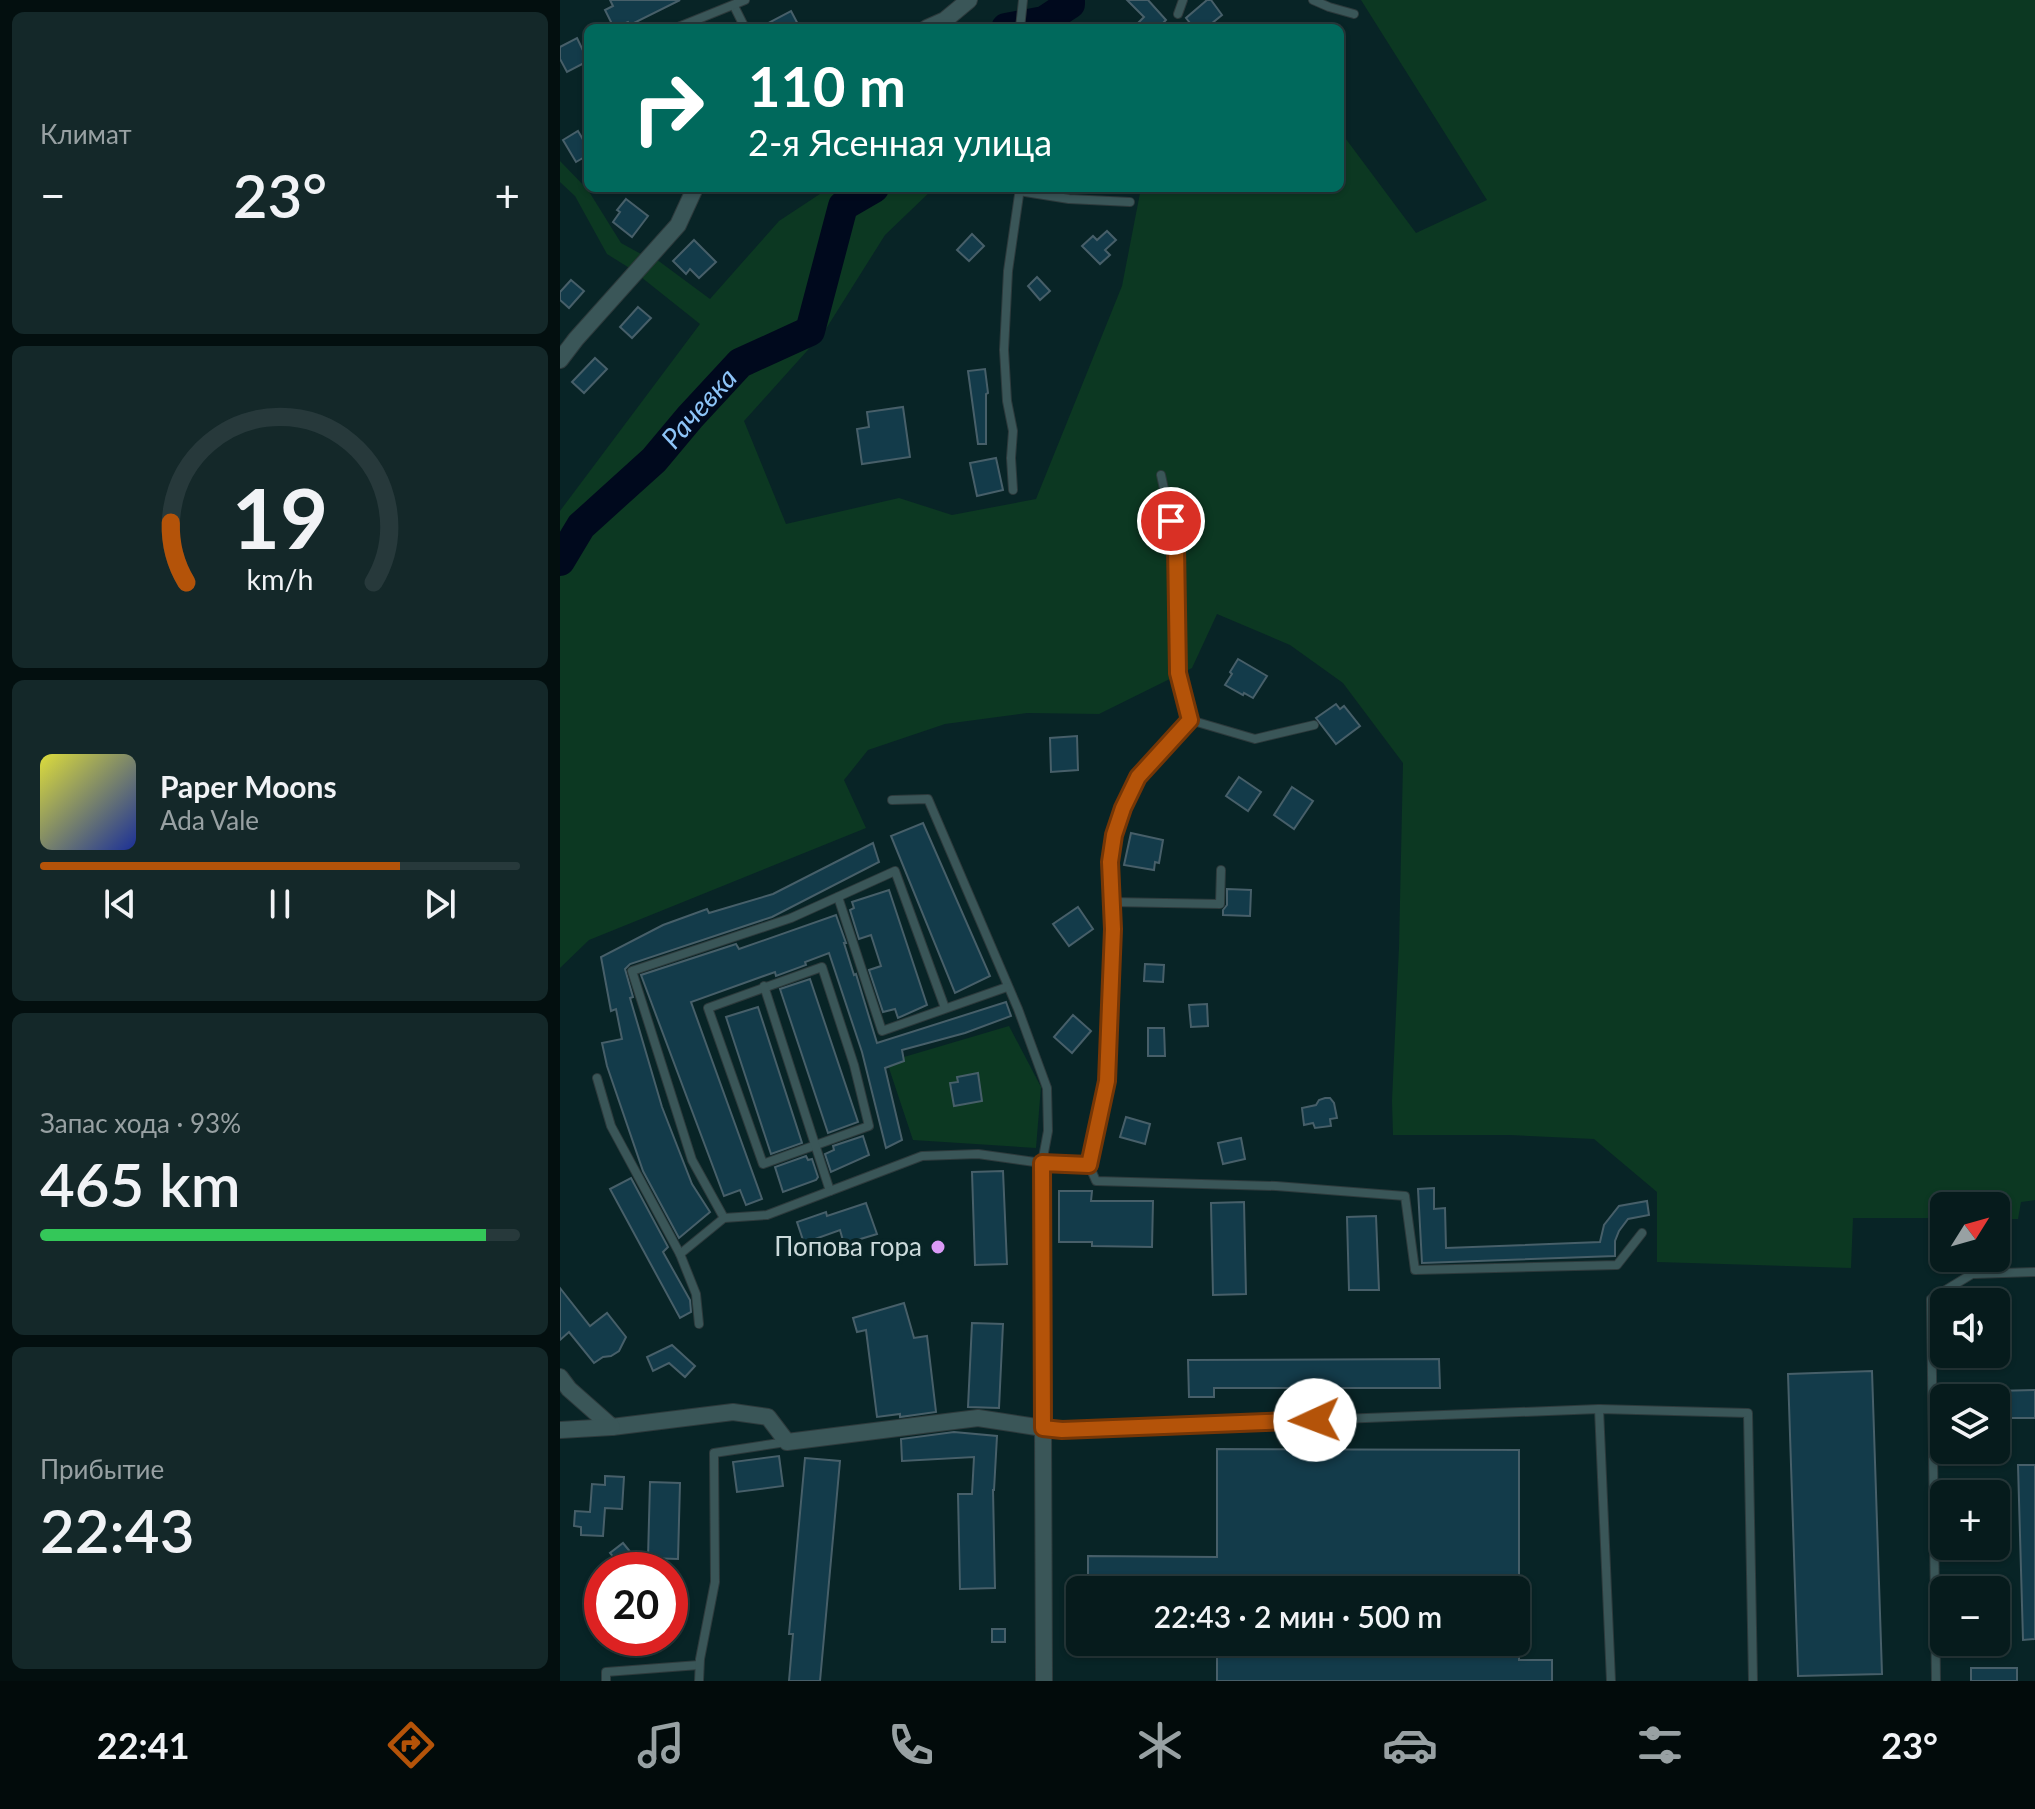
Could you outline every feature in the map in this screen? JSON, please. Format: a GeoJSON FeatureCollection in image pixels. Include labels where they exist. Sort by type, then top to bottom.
{"type":"FeatureCollection","features":[{"type":"Feature","properties":{"kind":"street"},"geometry":{"type":"LineString","coordinates":[[936,24],[969,0]]}},
{"type":"Feature","properties":{"kind":"street"},"geometry":{"type":"LineString","coordinates":[[560,360],[678,225],[693,192]]}},
{"type":"Feature","properties":{"kind":"street"},"geometry":{"type":"LineString","coordinates":[[1042,1163],[1044,1681]]}},
{"type":"Feature","properties":{"kind":"street"},"geometry":{"type":"LineString","coordinates":[[560,1377],[569,1389],[612,1427]]}},
{"type":"Feature","properties":{"kind":"street"},"geometry":{"type":"LineString","coordinates":[[560,1430],[733,1412],[768,1417],[787,1442],[978,1418],[1043,1428]]}},
{"type":"Feature","properties":{"kind":"lane"},"geometry":{"type":"LineString","coordinates":[[687,24],[745,0]]}},
{"type":"Feature","properties":{"kind":"lane"},"geometry":{"type":"LineString","coordinates":[[1178,14],[1183,0]]}},
{"type":"Feature","properties":{"kind":"lane"},"geometry":{"type":"LineString","coordinates":[[1313,0],[1354,14]]}},
{"type":"Feature","properties":{"kind":"lane"},"geometry":{"type":"LineString","coordinates":[[1020,24],[1022,4]]}},
{"type":"Feature","properties":{"kind":"lane"},"geometry":{"type":"LineString","coordinates":[[734,6],[743,24]]}},
{"type":"Feature","properties":{"kind":"lane"},"geometry":{"type":"LineString","coordinates":[[1013,490],[1013,431],[1007,401],[1004,338],[1008,271],[1020,192]]}},
{"type":"Feature","properties":{"kind":"lane"},"geometry":{"type":"LineString","coordinates":[[1035,192],[1069,199],[1130,202]]}},
{"type":"Feature","properties":{"kind":"lane"},"geometry":{"type":"LineString","coordinates":[[1161,475],[1176,545],[1178,673],[1190,720]]}},
{"type":"Feature","properties":{"kind":"lane"},"geometry":{"type":"LineString","coordinates":[[1190,720],[1255,739],[1314,725]]}},
{"type":"Feature","properties":{"kind":"lane"},"geometry":{"type":"LineString","coordinates":[[1190,720],[1138,777],[1114,835],[1110,862],[1113,929],[1107,1081],[1089,1165],[1096,1181],[1276,1186],[1405,1196],[1415,1270],[1617,1265],[1642,1233]]}},
{"type":"Feature","properties":{"kind":"lane"},"geometry":{"type":"LineString","coordinates":[[892,800],[928,799],[1007,987],[1047,1088],[1048,1131],[1042,1163]]}},
{"type":"Feature","properties":{"kind":"lane"},"geometry":{"type":"LineString","coordinates":[[1111,902],[1220,904],[1221,870]]}},
{"type":"Feature","properties":{"kind":"lane"},"geometry":{"type":"LineString","coordinates":[[724,1218],[692,1160],[632,971],[791,918],[895,871],[945,1008]]}},
{"type":"Feature","properties":{"kind":"lane"},"geometry":{"type":"LineString","coordinates":[[838,897],[882,1031],[1007,987]]}},
{"type":"Feature","properties":{"kind":"lane"},"geometry":{"type":"LineString","coordinates":[[822,967],[854,1065],[869,1126],[763,1164],[708,1008],[764,986],[822,967]]}},
{"type":"Feature","properties":{"kind":"lane"},"geometry":{"type":"LineString","coordinates":[[764,986],[830,1191]]}},
{"type":"Feature","properties":{"kind":"lane"},"geometry":{"type":"LineString","coordinates":[[597,1078],[611,1126],[680,1254],[696,1294],[699,1324]]}},
{"type":"Feature","properties":{"kind":"lane"},"geometry":{"type":"LineString","coordinates":[[680,1254],[724,1218],[767,1215],[922,1156],[978,1154],[1042,1163],[1089,1165]]}},
{"type":"Feature","properties":{"kind":"lane"},"geometry":{"type":"LineString","coordinates":[[1936,1681],[1931,1299],[1972,1274],[2035,1272]]}},
{"type":"Feature","properties":{"kind":"lane"},"geometry":{"type":"LineString","coordinates":[[1599,1409],[1611,1681]]}},
{"type":"Feature","properties":{"kind":"lane"},"geometry":{"type":"LineString","coordinates":[[1043,1428],[1062,1430],[1599,1409],[1748,1413],[1753,1681]]}},
{"type":"Feature","properties":{"kind":"lane"},"geometry":{"type":"LineString","coordinates":[[699,1681],[699,1665],[715,1582],[714,1453],[787,1442]]}},
{"type":"Feature","properties":{"kind":"lane"},"geometry":{"type":"LineString","coordinates":[[606,1681],[606,1672],[699,1665]]}},
{"type":"Feature","properties":{"kind":"green space"},"geometry":{"type":"Polygon","coordinates":[[[1361,0],[2035,0],[2035,1200],[2021,1202],[2018,1219],[2010,1219],[2010,1192],[1930,1192],[1930,1218],[1853,1218],[1851,1268],[1657,1262],[1657,1192],[1594,1139],[1393,1135],[1403,763],[1343,683],[1290,645],[1217,614],[1192,668],[1099,714],[1027,713],[945,724],[868,750],[844,780],[866,828],[589,940],[560,968],[560,511],[700,324],[641,277],[656,259],[710,299],[779,221],[823,192],[930,192],[885,235],[824,332],[744,421],[786,524],[899,498],[952,515],[1036,499],[1122,286],[1140,192],[1344,192],[1344,136],[1416,233],[1487,200],[1361,0]]]}},
{"type":"Feature","properties":{"kind":"green space"},"geometry":{"type":"Polygon","coordinates":[[[560,161],[584,186],[584,192],[589,192],[621,243],[641,254],[631,269],[607,254],[575,196],[560,182],[560,161]]]}},
{"type":"Feature","properties":{"kind":"green space"},"geometry":{"type":"Polygon","coordinates":[[[1009,1026],[1041,1087],[1036,1148],[913,1140],[887,1062],[1009,1026]]]}},
{"type":"Feature","properties":{"kind":"building"},"geometry":{"type":"Polygon","coordinates":[[[610,0],[680,0],[632,24],[612,24],[605,10],[613,6],[610,0]]]}},
{"type":"Feature","properties":{"kind":"building"},"geometry":{"type":"Polygon","coordinates":[[[1127,0],[1148,0],[1166,20],[1162,24],[1137,24],[1144,17],[1127,0]]]}},
{"type":"Feature","properties":{"kind":"building"},"geometry":{"type":"Polygon","coordinates":[[[1207,0],[1211,0],[1222,15],[1211,24],[1191,24],[1186,18],[1207,0]]]}},
{"type":"Feature","properties":{"kind":"building"},"geometry":{"type":"Polygon","coordinates":[[[791,11],[798,24],[767,24],[791,11]]]}},
{"type":"Feature","properties":{"kind":"building"},"geometry":{"type":"Polygon","coordinates":[[[577,38],[584,53],[584,63],[567,72],[560,59],[560,47],[577,38]]]}},
{"type":"Feature","properties":{"kind":"building"},"geometry":{"type":"Polygon","coordinates":[[[578,131],[584,141],[584,157],[576,162],[563,140],[578,131]]]}},
{"type":"Feature","properties":{"kind":"building"},"geometry":{"type":"Polygon","coordinates":[[[626,199],[648,216],[632,237],[613,222],[620,212],[617,210],[626,199]]]}},
{"type":"Feature","properties":{"kind":"building"},"geometry":{"type":"Polygon","coordinates":[[[1107,231],[1116,240],[1105,250],[1110,255],[1100,264],[1082,246],[1093,236],[1097,240],[1107,231]]]}},
{"type":"Feature","properties":{"kind":"building"},"geometry":{"type":"Polygon","coordinates":[[[972,234],[984,246],[969,261],[957,250],[972,234]]]}},
{"type":"Feature","properties":{"kind":"building"},"geometry":{"type":"Polygon","coordinates":[[[694,240],[716,262],[699,278],[690,269],[686,274],[673,261],[694,240]]]}},
{"type":"Feature","properties":{"kind":"building"},"geometry":{"type":"Polygon","coordinates":[[[1037,277],[1050,291],[1040,300],[1028,286],[1037,277]]]}},
{"type":"Feature","properties":{"kind":"building"},"geometry":{"type":"Polygon","coordinates":[[[571,280],[584,291],[569,308],[560,300],[560,292],[571,280]]]}},
{"type":"Feature","properties":{"kind":"building"},"geometry":{"type":"Polygon","coordinates":[[[638,307],[651,318],[632,338],[620,327],[638,307]]]}},
{"type":"Feature","properties":{"kind":"building"},"geometry":{"type":"Polygon","coordinates":[[[595,358],[607,369],[584,393],[572,382],[595,358]]]}},
{"type":"Feature","properties":{"kind":"building"},"geometry":{"type":"Polygon","coordinates":[[[985,369],[988,393],[986,444],[978,444],[968,371],[985,369]]]}},
{"type":"Feature","properties":{"kind":"building"},"geometry":{"type":"Polygon","coordinates":[[[903,407],[910,457],[862,464],[857,429],[869,427],[867,412],[903,407]]]}},
{"type":"Feature","properties":{"kind":"building"},"geometry":{"type":"Polygon","coordinates":[[[996,458],[1003,490],[977,496],[970,463],[996,458]]]}},
{"type":"Feature","properties":{"kind":"building"},"geometry":{"type":"Polygon","coordinates":[[[1238,659],[1267,676],[1253,698],[1225,685],[1238,659]]]}},
{"type":"Feature","properties":{"kind":"building"},"geometry":{"type":"Polygon","coordinates":[[[1336,704],[1340,709],[1344,706],[1360,726],[1336,744],[1316,718],[1336,704]]]}},
{"type":"Feature","properties":{"kind":"building"},"geometry":{"type":"Polygon","coordinates":[[[1077,736],[1078,770],[1051,772],[1050,738],[1077,736]]]}},
{"type":"Feature","properties":{"kind":"building"},"geometry":{"type":"Polygon","coordinates":[[[1239,777],[1261,792],[1248,811],[1226,796],[1239,777]]]}},
{"type":"Feature","properties":{"kind":"building"},"geometry":{"type":"Polygon","coordinates":[[[1292,787],[1313,801],[1294,829],[1274,815],[1292,787]]]}},
{"type":"Feature","properties":{"kind":"building"},"geometry":{"type":"Polygon","coordinates":[[[923,823],[990,976],[955,993],[891,836],[923,823]]]}},
{"type":"Feature","properties":{"kind":"building"},"geometry":{"type":"Polygon","coordinates":[[[1131,833],[1163,840],[1159,863],[1155,862],[1154,870],[1124,865],[1131,833]]]}},
{"type":"Feature","properties":{"kind":"building"},"geometry":{"type":"Polygon","coordinates":[[[873,843],[879,862],[772,917],[630,964],[625,969],[633,997],[630,998],[662,1107],[692,1184],[710,1212],[679,1238],[643,1171],[607,1066],[602,1043],[622,1039],[616,1009],[611,1011],[601,957],[663,925],[707,909],[709,913],[773,894],[873,843]]]}},
{"type":"Feature","properties":{"kind":"building"},"geometry":{"type":"Polygon","coordinates":[[[1227,889],[1251,890],[1250,916],[1223,915],[1227,905],[1227,889]]]}},
{"type":"Feature","properties":{"kind":"building"},"geometry":{"type":"Polygon","coordinates":[[[889,890],[927,1005],[898,1018],[895,1009],[883,1012],[869,970],[881,966],[871,935],[859,939],[850,910],[854,908],[852,902],[889,890]]]}},
{"type":"Feature","properties":{"kind":"building"},"geometry":{"type":"Polygon","coordinates":[[[1078,907],[1093,929],[1069,946],[1053,924],[1078,907]]]}},
{"type":"Feature","properties":{"kind":"building"},"geometry":{"type":"Polygon","coordinates":[[[836,915],[877,1043],[1006,1002],[1011,1016],[965,1033],[902,1050],[904,1061],[885,1068],[902,1140],[886,1148],[862,1052],[829,953],[776,976],[775,972],[691,1002],[762,1199],[746,1205],[740,1190],[724,1196],[641,975],[736,944],[739,949],[836,915]]]}},
{"type":"Feature","properties":{"kind":"building"},"geometry":{"type":"Polygon","coordinates":[[[1145,964],[1164,965],[1163,982],[1144,981],[1145,964]]]}},
{"type":"Feature","properties":{"kind":"building"},"geometry":{"type":"Polygon","coordinates":[[[810,979],[858,1122],[828,1133],[780,989],[810,979]]]}},
{"type":"Feature","properties":{"kind":"building"},"geometry":{"type":"Polygon","coordinates":[[[1207,1004],[1208,1026],[1191,1027],[1189,1005],[1207,1004]]]}},
{"type":"Feature","properties":{"kind":"building"},"geometry":{"type":"Polygon","coordinates":[[[758,1007],[802,1143],[771,1154],[726,1017],[758,1007]]]}},
{"type":"Feature","properties":{"kind":"building"},"geometry":{"type":"Polygon","coordinates":[[[1073,1015],[1091,1031],[1072,1053],[1054,1037],[1073,1015]]]}},
{"type":"Feature","properties":{"kind":"building"},"geometry":{"type":"Polygon","coordinates":[[[1148,1028],[1164,1028],[1165,1056],[1148,1056],[1148,1028]]]}},
{"type":"Feature","properties":{"kind":"building"},"geometry":{"type":"Polygon","coordinates":[[[978,1073],[982,1101],[954,1106],[950,1083],[958,1082],[957,1077],[978,1073]]]}},
{"type":"Feature","properties":{"kind":"building"},"geometry":{"type":"Polygon","coordinates":[[[1330,1098],[1334,1103],[1337,1118],[1330,1119],[1331,1126],[1315,1128],[1313,1123],[1304,1125],[1302,1108],[1316,1105],[1330,1098]]]}},
{"type":"Feature","properties":{"kind":"building"},"geometry":{"type":"Polygon","coordinates":[[[1126,1117],[1150,1124],[1145,1144],[1120,1137],[1126,1117]]]}},
{"type":"Feature","properties":{"kind":"building"},"geometry":{"type":"Polygon","coordinates":[[[863,1136],[869,1155],[831,1172],[825,1154],[834,1150],[833,1146],[863,1136]]]}},
{"type":"Feature","properties":{"kind":"building"},"geometry":{"type":"Polygon","coordinates":[[[1241,1138],[1245,1159],[1223,1164],[1218,1143],[1241,1138]]]}},
{"type":"Feature","properties":{"kind":"building"},"geometry":{"type":"Polygon","coordinates":[[[806,1156],[808,1160],[812,1159],[818,1177],[783,1192],[775,1167],[806,1156]]]}},
{"type":"Feature","properties":{"kind":"building"},"geometry":{"type":"Polygon","coordinates":[[[1003,1171],[1007,1264],[975,1265],[972,1172],[1003,1171]]]}},
{"type":"Feature","properties":{"kind":"building"},"geometry":{"type":"Polygon","coordinates":[[[631,1178],[668,1247],[663,1252],[690,1300],[691,1312],[680,1318],[610,1189],[631,1178]]]}},
{"type":"Feature","properties":{"kind":"building"},"geometry":{"type":"Polygon","coordinates":[[[1434,1188],[1434,1209],[1445,1208],[1446,1248],[1600,1242],[1604,1225],[1619,1206],[1647,1201],[1649,1215],[1628,1219],[1615,1241],[1615,1256],[1422,1263],[1418,1189],[1434,1188]]]}},
{"type":"Feature","properties":{"kind":"building"},"geometry":{"type":"Polygon","coordinates":[[[1059,1191],[1092,1191],[1091,1201],[1153,1201],[1152,1247],[1059,1242],[1059,1191]]]}},
{"type":"Feature","properties":{"kind":"building"},"geometry":{"type":"Polygon","coordinates":[[[1244,1202],[1246,1294],[1213,1295],[1211,1203],[1244,1202]]]}},
{"type":"Feature","properties":{"kind":"building"},"geometry":{"type":"Polygon","coordinates":[[[866,1203],[877,1234],[844,1244],[840,1230],[804,1243],[797,1222],[866,1203]]]}},
{"type":"Feature","properties":{"kind":"building"},"geometry":{"type":"Polygon","coordinates":[[[1376,1216],[1379,1290],[1349,1290],[1347,1217],[1376,1216]]]}},
{"type":"Feature","properties":{"kind":"building"},"geometry":{"type":"Polygon","coordinates":[[[560,1288],[590,1326],[607,1313],[626,1337],[619,1351],[594,1363],[569,1332],[560,1340],[560,1288]]]}},
{"type":"Feature","properties":{"kind":"building"},"geometry":{"type":"Polygon","coordinates":[[[904,1303],[914,1338],[927,1336],[936,1412],[877,1417],[866,1330],[857,1332],[853,1318],[904,1303]]]}},
{"type":"Feature","properties":{"kind":"building"},"geometry":{"type":"Polygon","coordinates":[[[972,1323],[1003,1324],[999,1408],[968,1407],[972,1323]]]}},
{"type":"Feature","properties":{"kind":"building"},"geometry":{"type":"Polygon","coordinates":[[[672,1345],[695,1366],[685,1377],[669,1363],[653,1371],[647,1357],[672,1345]]]}},
{"type":"Feature","properties":{"kind":"building"},"geometry":{"type":"Polygon","coordinates":[[[1439,1359],[1440,1388],[1214,1388],[1214,1397],[1189,1397],[1188,1360],[1439,1359]]]}},
{"type":"Feature","properties":{"kind":"building"},"geometry":{"type":"Polygon","coordinates":[[[1872,1371],[1882,1674],[1798,1676],[1788,1374],[1872,1371]]]}},
{"type":"Feature","properties":{"kind":"building"},"geometry":{"type":"Polygon","coordinates":[[[2035,1390],[2035,1418],[2010,1418],[2010,1391],[2035,1390]]]}},
{"type":"Feature","properties":{"kind":"building"},"geometry":{"type":"Polygon","coordinates":[[[954,1432],[997,1436],[993,1490],[995,1588],[960,1589],[958,1494],[972,1494],[974,1457],[902,1461],[901,1439],[954,1432]]]}},
{"type":"Feature","properties":{"kind":"building"},"geometry":{"type":"Polygon","coordinates":[[[1217,1449],[1519,1450],[1519,1576],[1088,1576],[1088,1556],[1217,1557],[1217,1449]]]}},
{"type":"Feature","properties":{"kind":"building"},"geometry":{"type":"Polygon","coordinates":[[[779,1456],[783,1486],[737,1492],[733,1462],[779,1456]]]}},
{"type":"Feature","properties":{"kind":"building"},"geometry":{"type":"Polygon","coordinates":[[[805,1458],[840,1461],[820,1681],[789,1681],[793,1634],[789,1634],[805,1458]]]}},
{"type":"Feature","properties":{"kind":"building"},"geometry":{"type":"Polygon","coordinates":[[[2018,1465],[2035,1465],[2035,1639],[2023,1640],[2018,1465]]]}},
{"type":"Feature","properties":{"kind":"building"},"geometry":{"type":"Polygon","coordinates":[[[605,1476],[624,1477],[622,1509],[605,1508],[603,1536],[581,1535],[581,1527],[574,1526],[575,1511],[590,1512],[592,1484],[605,1485],[605,1476]]]}},
{"type":"Feature","properties":{"kind":"building"},"geometry":{"type":"Polygon","coordinates":[[[650,1482],[680,1483],[678,1552],[648,1552],[650,1482]]]}},
{"type":"Feature","properties":{"kind":"building"},"geometry":{"type":"Polygon","coordinates":[[[623,1543],[630,1552],[611,1552],[623,1543]]]}},
{"type":"Feature","properties":{"kind":"building"},"geometry":{"type":"Polygon","coordinates":[[[992,1629],[1005,1629],[1005,1642],[992,1642],[992,1629]]]}},
{"type":"Feature","properties":{"kind":"building"},"geometry":{"type":"Polygon","coordinates":[[[1217,1656],[1519,1656],[1519,1660],[1552,1660],[1552,1681],[1217,1681],[1217,1656]]]}},
{"type":"Feature","properties":{"kind":"building"},"geometry":{"type":"Polygon","coordinates":[[[1971,1668],[2017,1668],[2017,1681],[1971,1681],[1971,1668]]]}},
{"type":"Feature","properties":{"kind":"waterway","name":"Рачевка"},"geometry":{"type":"LineString","coordinates":[[1028,24],[1044,21],[1070,4],[1070,0]]}},
{"type":"Feature","properties":{"kind":"waterway","name":"Рачевка"},"geometry":{"type":"LineString","coordinates":[[560,561],[581,526],[654,460],[740,363],[810,331],[843,206],[867,192]]}},
{"type":"Feature","properties":{"kind":"place","name":"Попова гора"},"geometry":{"type":"Point","coordinates":[938,1247]}},
{"type":"Feature","properties":{"kind":"route"},"geometry":{"type":"LineString","coordinates":[[1171,521],[1176,545],[1178,673],[1190,720],[1138,777],[1114,835],[1110,862],[1113,929],[1107,1081],[1089,1165],[1042,1163],[1043,1428],[1062,1430],[1315,1420]]}}]}
